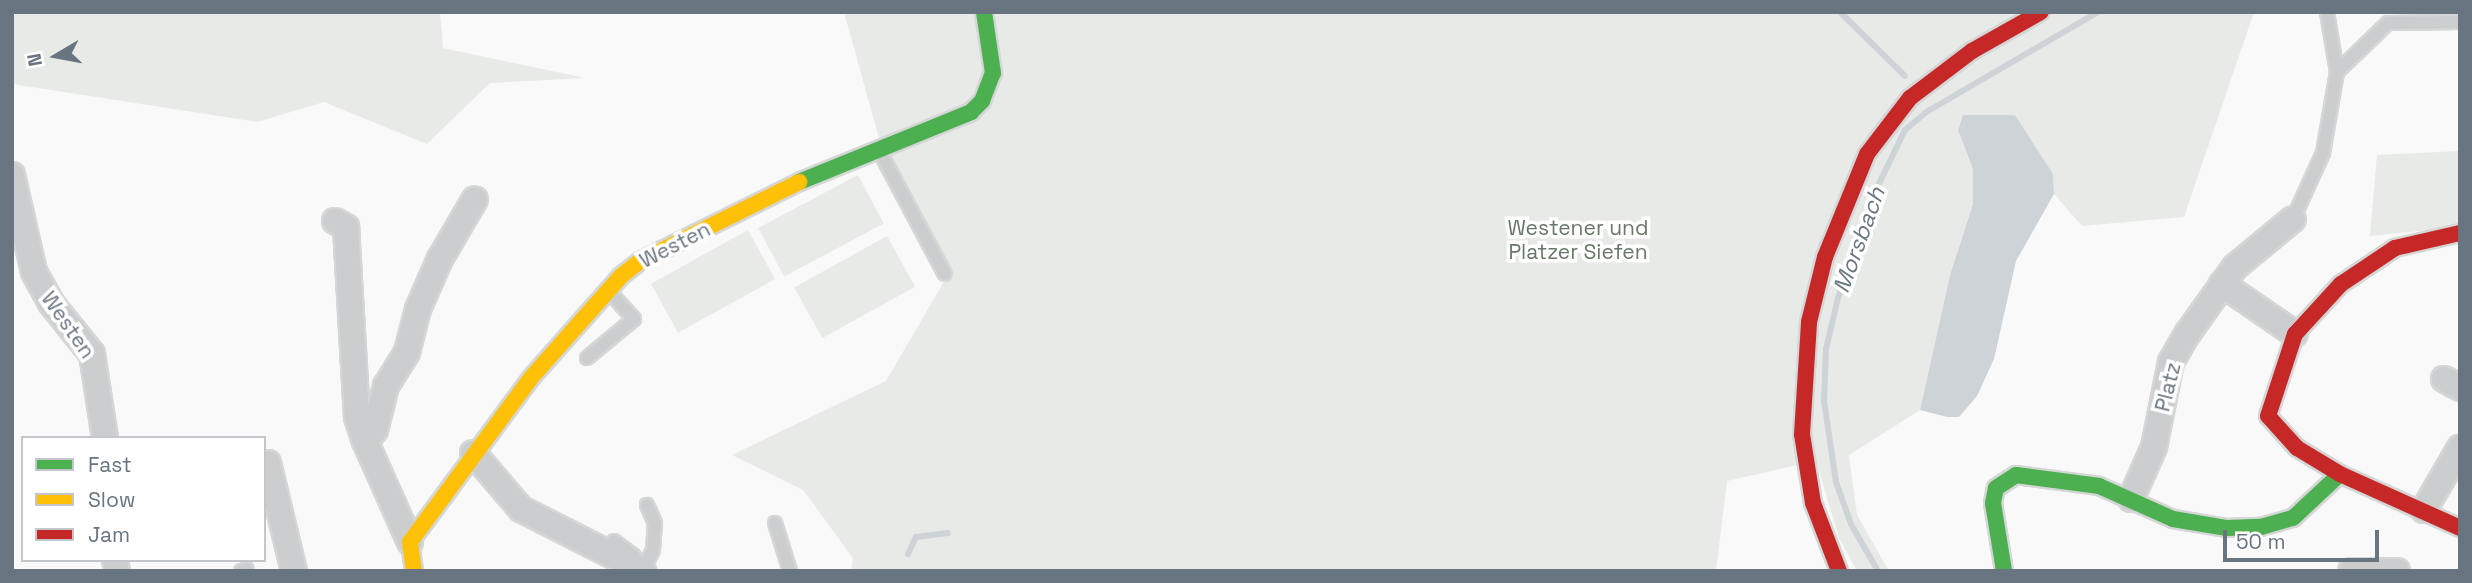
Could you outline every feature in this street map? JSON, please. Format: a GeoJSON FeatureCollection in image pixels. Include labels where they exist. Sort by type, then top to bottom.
{"type":"FeatureCollection","features":[{"type":"Feature","properties":{"kind":"street","name":"Westen"},"geometry":{"type":"LineString","coordinates":[[410,542],[473,453],[608,289],[640,261],[871,151],[946,126],[980,104],[993,73],[984,12]]}},
{"type":"Feature","properties":{"kind":"street"},"geometry":{"type":"LineString","coordinates":[[1839,571],[1813,503],[1802,434],[1809,322],[1825,257],[1867,154],[1890,121],[1932,78],[2042,12]]}},
{"type":"Feature","properties":{"kind":"street","name":"Westen"},"geometry":{"type":"LineString","coordinates":[[12,175],[34,272],[51,303],[92,354],[105,436]]}},
{"type":"Feature","properties":{"kind":"street"},"geometry":{"type":"LineString","coordinates":[[365,441],[375,430],[386,386],[407,352],[418,309],[440,259],[475,199]]}},
{"type":"Feature","properties":{"kind":"street","name":"Platz"},"geometry":{"type":"LineString","coordinates":[[2131,499],[2154,447],[2171,362],[2222,284],[2292,219]]}},
{"type":"Feature","properties":{"kind":"street"},"geometry":{"type":"LineString","coordinates":[[335,221],[346,227],[357,418],[410,542],[414,571]]}},
{"type":"Feature","properties":{"kind":"street"},"geometry":{"type":"LineString","coordinates":[[2460,233],[2417,240],[2378,257],[2341,284],[2295,334],[2269,416],[2297,449],[2340,474],[2460,528]]}},
{"type":"Feature","properties":{"kind":"street"},"geometry":{"type":"LineString","coordinates":[[2222,284],[2295,334]]}},
{"type":"Feature","properties":{"kind":"street"},"geometry":{"type":"LineString","coordinates":[[2424,510],[2460,449]]}},
{"type":"Feature","properties":{"kind":"street"},"geometry":{"type":"LineString","coordinates":[[473,453],[521,509],[643,571]]}},
{"type":"Feature","properties":{"kind":"street"},"geometry":{"type":"LineString","coordinates":[[268,463],[294,571]]}},
{"type":"Feature","properties":{"kind":"street"},"geometry":{"type":"LineString","coordinates":[[2004,571],[1993,503],[1996,488],[2005,478],[2033,475],[2099,486],[2192,524],[2261,527],[2293,518],[2340,474]]}},
{"type":"Feature","properties":{"kind":"street"},"geometry":{"type":"LineString","coordinates":[[2351,571],[2398,571]]}},
{"type":"Feature","properties":{"kind":"lane"},"geometry":{"type":"LineString","coordinates":[[2292,219],[2323,153],[2337,72],[2327,12]]}},
{"type":"Feature","properties":{"kind":"lane"},"geometry":{"type":"LineString","coordinates":[[2337,72],[2388,23],[2460,22]]}},
{"type":"Feature","properties":{"kind":"lane"},"geometry":{"type":"LineString","coordinates":[[871,151],[945,274]]}},
{"type":"Feature","properties":{"kind":"lane"},"geometry":{"type":"LineString","coordinates":[[587,358],[634,319],[608,289]]}},
{"type":"Feature","properties":{"kind":"lane"},"geometry":{"type":"LineString","coordinates":[[643,571],[653,550],[655,523],[647,505]]}},
{"type":"Feature","properties":{"kind":"lane"},"geometry":{"type":"LineString","coordinates":[[775,523],[790,571]]}},
{"type":"Feature","properties":{"kind":"lane"},"geometry":{"type":"LineString","coordinates":[[614,541],[636,557],[643,571]]}},
{"type":"Feature","properties":{"kind":"green space"},"geometry":{"type":"Polygon","coordinates":[[[12,12],[440,12],[443,48],[585,78],[490,83],[427,144],[324,102],[257,122],[12,84],[12,12]]]}},
{"type":"Feature","properties":{"kind":"green space","name":"Westener und Platzer Siefen"},"geometry":{"type":"Polygon","coordinates":[[[844,12],[2254,12],[2184,217],[2082,226],[2054,194],[2053,174],[2015,116],[1963,115],[1958,130],[1973,169],[1973,204],[1950,275],[1920,410],[1849,455],[1857,515],[1889,571],[1857,571],[1839,538],[1816,461],[1727,481],[1716,571],[851,571],[853,558],[803,490],[732,455],[886,381],[949,273],[880,142],[844,12]]]}},
{"type":"Feature","properties":{"kind":"green space"},"geometry":{"type":"Polygon","coordinates":[[[2460,151],[2460,227],[2370,236],[2377,155],[2460,151]]]}},
{"type":"Feature","properties":{"kind":"green space"},"geometry":{"type":"Polygon","coordinates":[[[858,175],[884,224],[784,277],[758,228],[858,175]]]}},
{"type":"Feature","properties":{"kind":"green space"},"geometry":{"type":"Polygon","coordinates":[[[748,230],[775,279],[678,333],[651,284],[748,230]]]}},
{"type":"Feature","properties":{"kind":"green space"},"geometry":{"type":"Polygon","coordinates":[[[887,236],[915,287],[822,338],[794,287],[887,236]]]}},
{"type":"Feature","properties":{"kind":"shaded area"},"geometry":{"type":"Polygon","coordinates":[[[1963,115],[2015,115],[2053,174],[2054,194],[2016,261],[1994,359],[1977,396],[1959,417],[1947,417],[1920,410],[1950,275],[1973,204],[1973,169],[1958,130],[1963,115]]]}},
{"type":"Feature","properties":{"kind":"waterway"},"geometry":{"type":"LineString","coordinates":[[1840,12],[1905,76]]}},
{"type":"Feature","properties":{"kind":"waterway","name":"Morsbach"},"geometry":{"type":"LineString","coordinates":[[1878,571],[1851,524],[1836,482],[1824,401],[1826,349],[1838,298],[1874,194],[1905,130],[1928,111],[2098,12]]}},
{"type":"Feature","properties":{"kind":"waterway"},"geometry":{"type":"LineString","coordinates":[[908,554],[916,537],[948,533]]}},
{"type":"Feature","properties":{"kind":"traffic: fast"},"geometry":{"type":"LineString","coordinates":[[799,182],[971,112],[982,101],[993,73],[984,12]]}},
{"type":"Feature","properties":{"kind":"traffic: fast"},"geometry":{"type":"LineString","coordinates":[[2004,571],[1993,503],[1996,488],[2016,475],[2099,486],[2173,519],[2227,528],[2261,527],[2293,518],[2340,474]]}},
{"type":"Feature","properties":{"kind":"traffic: slow"},"geometry":{"type":"LineString","coordinates":[[414,571],[410,542],[530,379],[621,276],[640,261],[799,182]]}},
{"type":"Feature","properties":{"kind":"traffic: jam"},"geometry":{"type":"LineString","coordinates":[[1839,571],[1813,503],[1802,434],[1809,322],[1825,257],[1867,154],[1910,98],[1972,51],[2041,12]]}},
{"type":"Feature","properties":{"kind":"traffic: jam"},"geometry":{"type":"LineString","coordinates":[[2460,233],[2395,248],[2341,284],[2295,334],[2268,416],[2297,448],[2340,474],[2460,528]]}}]}
